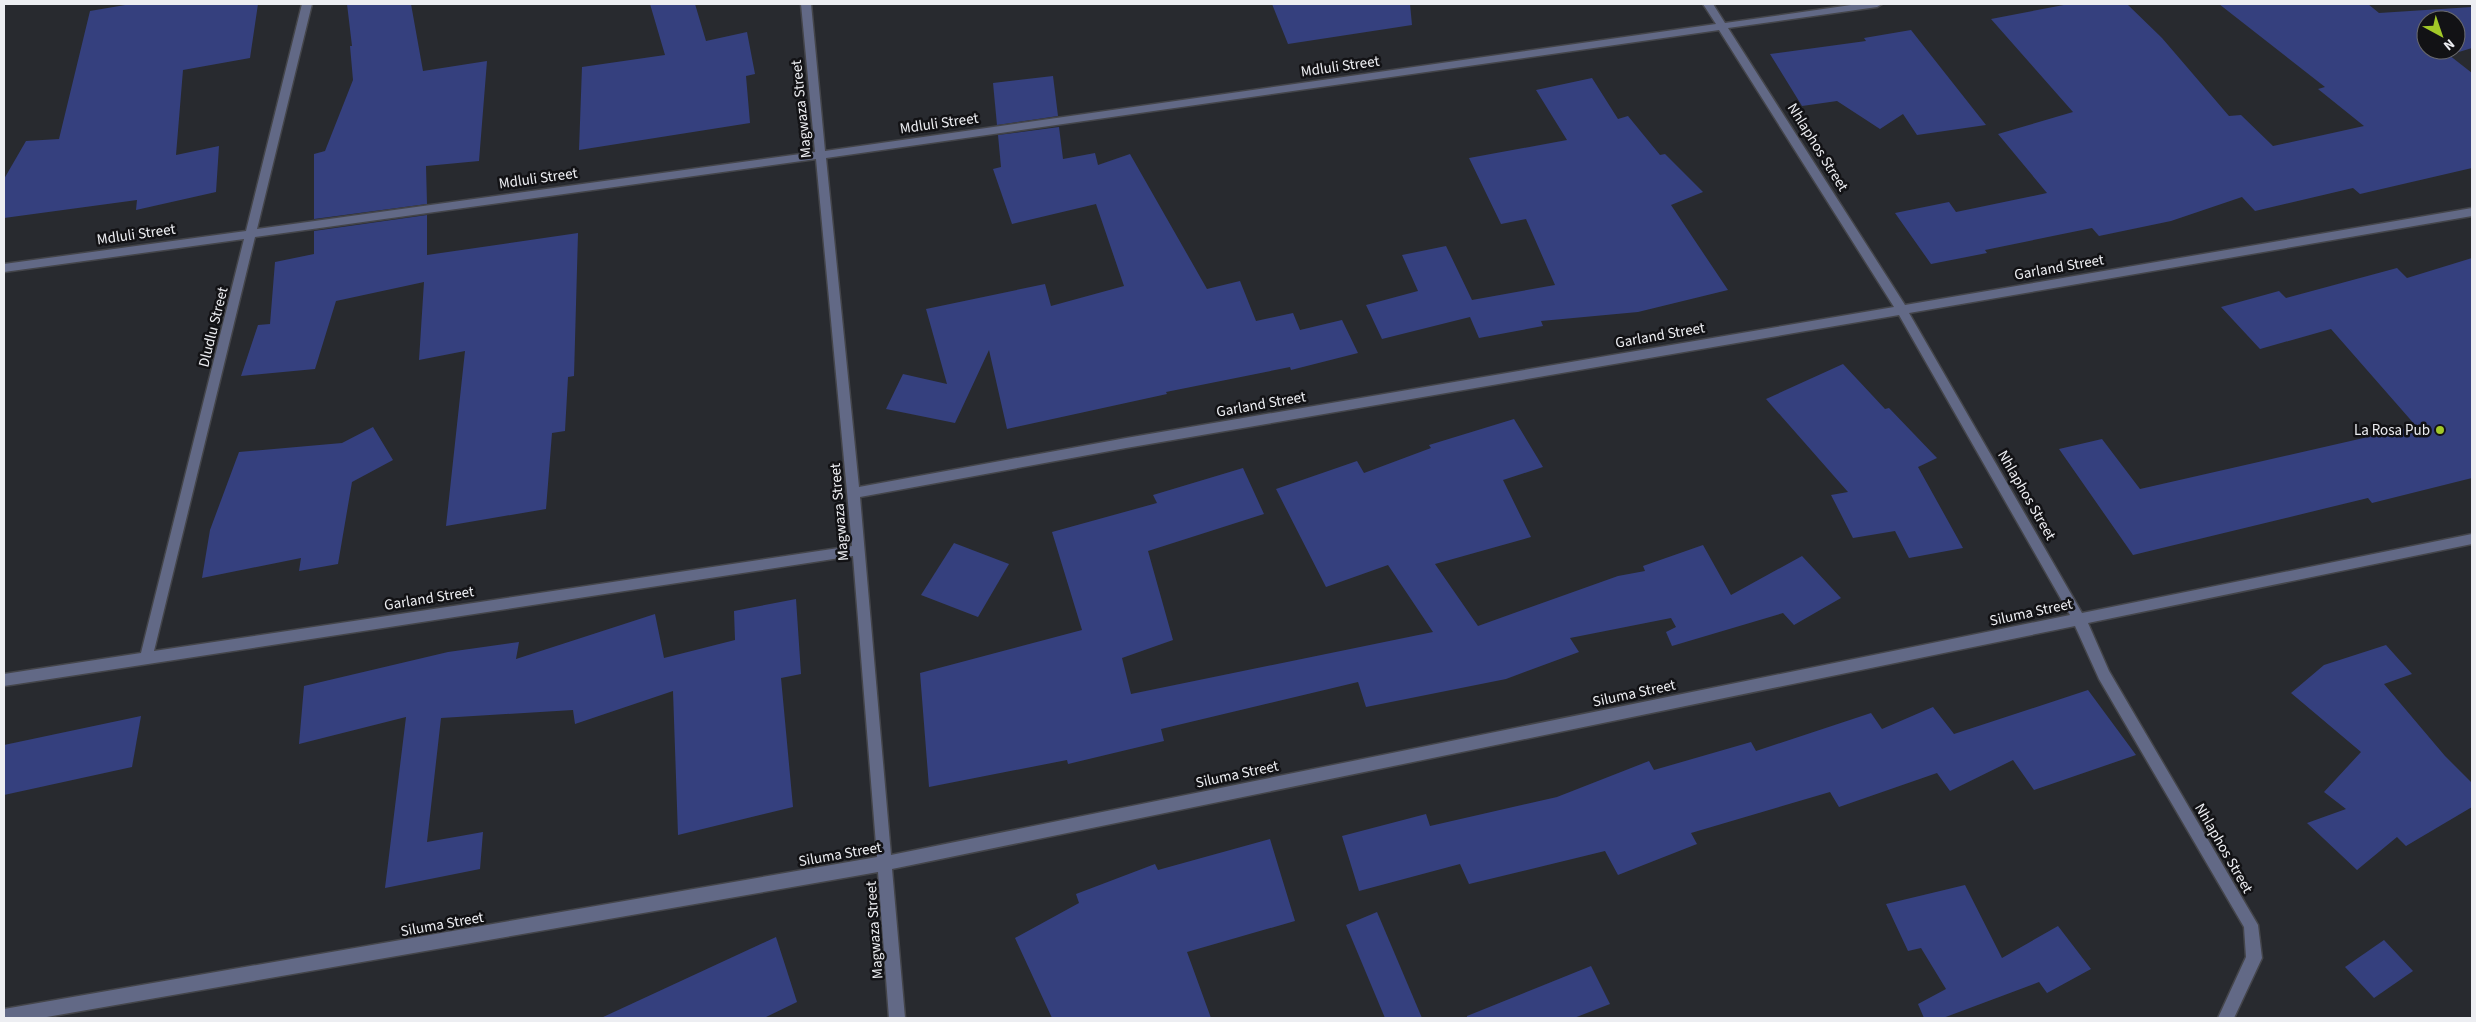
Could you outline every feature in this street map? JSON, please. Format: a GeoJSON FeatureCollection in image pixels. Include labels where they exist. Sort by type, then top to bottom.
{"type":"FeatureCollection","features":[{"type":"Feature","properties":{"kind":"street","name":"Dludlu Street"},"geometry":{"type":"LineString","coordinates":[[146,658],[307,4]]}},
{"type":"Feature","properties":{"kind":"street","name":"Magwaza Street"},"geometry":{"type":"LineString","coordinates":[[806,4],[854,492],[886,863],[897,1018]]}},
{"type":"Feature","properties":{"kind":"street","name":"Nhlaphos Street"},"geometry":{"type":"LineString","coordinates":[[1708,4],[1902,310],[2079,618],[2104,675],[2251,925],[2254,958],[2226,1018]]}},
{"type":"Feature","properties":{"kind":"street","name":"Mdluli Street"},"geometry":{"type":"LineString","coordinates":[[4,268],[252,232],[822,155],[1877,4]]}},
{"type":"Feature","properties":{"kind":"street","name":"Garland Street"},"geometry":{"type":"LineString","coordinates":[[854,492],[2472,212]]}},
{"type":"Feature","properties":{"kind":"street","name":"Siluma Street"},"geometry":{"type":"LineString","coordinates":[[4,1017],[886,863],[2472,539]]}},
{"type":"Feature","properties":{"kind":"street","name":"Garland Street"},"geometry":{"type":"LineString","coordinates":[[4,680],[859,550]]}},
{"type":"Feature","properties":{"kind":"building"},"geometry":{"type":"Polygon","coordinates":[[[131,4],[258,4],[250,58],[183,70],[176,155],[219,146],[216,192],[136,210],[137,200],[4,218],[4,179],[26,141],[59,139],[90,11],[131,4]]]}},
{"type":"Feature","properties":{"kind":"building"},"geometry":{"type":"Polygon","coordinates":[[[347,4],[411,4],[423,71],[487,61],[479,161],[426,166],[427,204],[314,219],[314,154],[325,151],[353,80],[350,46],[352,46],[347,4]]]}},
{"type":"Feature","properties":{"kind":"building"},"geometry":{"type":"Polygon","coordinates":[[[650,4],[695,4],[706,41],[747,32],[755,74],[746,76],[750,123],[579,150],[582,67],[665,55],[650,4]]]}},
{"type":"Feature","properties":{"kind":"building"},"geometry":{"type":"Polygon","coordinates":[[[1272,4],[1410,4],[1412,25],[1288,44],[1272,4]]]}},
{"type":"Feature","properties":{"kind":"building"},"geometry":{"type":"Polygon","coordinates":[[[2069,4],[2127,4],[2162,38],[2229,116],[2241,115],[2273,146],[2364,126],[2318,89],[2325,87],[2219,4],[2368,4],[2379,13],[2416,11],[2416,60],[2455,60],[2472,73],[2472,168],[2360,194],[2353,188],[2255,211],[2242,197],[2171,221],[2099,236],[2092,228],[1985,250],[1987,253],[1931,264],[1895,213],[1949,202],[1956,212],[2047,193],[1998,134],[2073,112],[1991,19],[2069,4]]]}},
{"type":"Feature","properties":{"kind":"building"},"geometry":{"type":"Polygon","coordinates":[[[2472,7],[2472,48],[2466,50],[2466,10],[2426,10],[2472,7]]]}},
{"type":"Feature","properties":{"kind":"building"},"geometry":{"type":"Polygon","coordinates":[[[1911,30],[1986,125],[1917,135],[1903,114],[1880,129],[1837,101],[1802,106],[1770,54],[1866,41],[1864,38],[1911,30]]]}},
{"type":"Feature","properties":{"kind":"building"},"geometry":{"type":"Polygon","coordinates":[[[1053,76],[1058,116],[997,125],[993,83],[1053,76]]]}},
{"type":"Feature","properties":{"kind":"building"},"geometry":{"type":"Polygon","coordinates":[[[1592,78],[1618,119],[1628,116],[1660,155],[1665,154],[1703,192],[1671,205],[1728,290],[1638,312],[1541,321],[1543,326],[1479,338],[1470,317],[1382,339],[1366,305],[1418,291],[1402,255],[1446,246],[1472,300],[1555,285],[1526,219],[1501,224],[1469,158],[1567,140],[1536,90],[1592,78]]]}},
{"type":"Feature","properties":{"kind":"building"},"geometry":{"type":"Polygon","coordinates":[[[1059,127],[1063,159],[1095,153],[1098,165],[1130,154],[1207,289],[1240,281],[1256,321],[1293,313],[1300,330],[1342,320],[1358,353],[1291,370],[1290,367],[1166,392],[1167,394],[1007,429],[989,350],[955,423],[886,409],[903,374],[947,384],[926,309],[1045,284],[1051,306],[1124,286],[1096,204],[1012,224],[993,169],[1001,167],[998,135],[1059,127]]]}},
{"type":"Feature","properties":{"kind":"building"},"geometry":{"type":"Polygon","coordinates":[[[427,215],[427,255],[578,233],[574,376],[568,377],[565,431],[552,433],[546,509],[446,526],[465,351],[419,360],[424,282],[336,301],[315,369],[241,376],[258,325],[270,324],[275,262],[314,254],[314,231],[427,215]]]}},
{"type":"Feature","properties":{"kind":"building"},"geometry":{"type":"Polygon","coordinates":[[[2472,258],[2472,478],[2372,503],[2368,498],[2133,555],[2059,449],[2102,439],[2140,489],[2416,426],[2331,329],[2260,349],[2221,307],[2279,291],[2286,298],[2397,268],[2407,278],[2472,258]]]}},
{"type":"Feature","properties":{"kind":"building"},"geometry":{"type":"Polygon","coordinates":[[[1843,364],[1885,409],[1889,408],[1937,458],[1918,467],[1963,548],[1909,558],[1895,531],[1853,538],[1831,495],[1848,492],[1766,399],[1843,364]]]}},
{"type":"Feature","properties":{"kind":"building"},"geometry":{"type":"Polygon","coordinates":[[[1514,419],[1543,467],[1503,480],[1531,537],[1435,564],[1478,626],[1618,576],[1645,571],[1643,566],[1703,545],[1731,595],[1802,556],[1841,598],[1794,625],[1783,613],[1672,646],[1666,632],[1676,627],[1671,618],[1570,638],[1579,652],[1506,679],[1366,707],[1358,682],[1161,729],[1164,741],[1068,764],[1067,760],[929,787],[920,673],[1082,630],[1052,532],[1157,503],[1153,495],[1243,468],[1264,514],[1148,551],[1173,640],[1122,658],[1131,694],[1433,632],[1388,565],[1326,587],[1276,489],[1357,461],[1364,473],[1431,448],[1429,445],[1514,419]]]}},
{"type":"Feature","properties":{"kind":"building"},"geometry":{"type":"Polygon","coordinates":[[[373,427],[393,460],[352,482],[338,564],[299,571],[301,558],[202,578],[210,530],[239,452],[342,443],[373,427]]]}},
{"type":"Feature","properties":{"kind":"building"},"geometry":{"type":"Polygon","coordinates":[[[954,543],[1009,564],[978,617],[921,595],[954,543]]]}},
{"type":"Feature","properties":{"kind":"building"},"geometry":{"type":"Polygon","coordinates":[[[796,599],[801,674],[781,678],[793,807],[678,835],[673,691],[575,724],[573,710],[441,718],[427,842],[483,832],[480,869],[385,888],[406,717],[299,744],[304,686],[448,652],[519,642],[516,659],[655,614],[664,658],[735,640],[734,611],[796,599]]]}},
{"type":"Feature","properties":{"kind":"building"},"geometry":{"type":"Polygon","coordinates":[[[2386,645],[2412,674],[2384,684],[2445,756],[2472,783],[2472,807],[2406,846],[2397,837],[2357,870],[2307,823],[2346,809],[2324,792],[2361,752],[2291,693],[2324,665],[2386,645]]]}},
{"type":"Feature","properties":{"kind":"building"},"geometry":{"type":"Polygon","coordinates":[[[2088,690],[2136,755],[2034,790],[2013,760],[1950,791],[1937,773],[1839,807],[1830,792],[1691,833],[1697,844],[1618,875],[1605,851],[1469,884],[1460,864],[1359,891],[1342,836],[1426,814],[1430,826],[1557,797],[1649,761],[1654,770],[1751,742],[1756,751],[1871,713],[1882,729],[1933,707],[1954,734],[2088,690]]]}},
{"type":"Feature","properties":{"kind":"building"},"geometry":{"type":"Polygon","coordinates":[[[141,716],[132,767],[4,795],[4,745],[141,716]]]}},
{"type":"Feature","properties":{"kind":"building"},"geometry":{"type":"Polygon","coordinates":[[[1270,839],[1295,921],[1187,952],[1211,1018],[1052,1018],[1015,938],[1079,903],[1076,894],[1155,864],[1158,870],[1270,839]]]}},
{"type":"Feature","properties":{"kind":"building"},"geometry":{"type":"Polygon","coordinates":[[[1965,885],[2002,958],[2058,926],[2091,969],[2047,993],[2039,982],[1943,1018],[1924,1018],[1918,1004],[1946,989],[1921,948],[1908,951],[1886,904],[1965,885]]]}},
{"type":"Feature","properties":{"kind":"building"},"geometry":{"type":"Polygon","coordinates":[[[1377,912],[1422,1018],[1385,1018],[1346,925],[1377,912]]]}},
{"type":"Feature","properties":{"kind":"building"},"geometry":{"type":"Polygon","coordinates":[[[776,937],[797,1002],[764,1018],[601,1018],[776,937]]]}},
{"type":"Feature","properties":{"kind":"building"},"geometry":{"type":"Polygon","coordinates":[[[2384,940],[2413,971],[2374,998],[2345,967],[2384,940]]]}},
{"type":"Feature","properties":{"kind":"building"},"geometry":{"type":"Polygon","coordinates":[[[1591,966],[1610,1004],[1574,1018],[1467,1018],[1467,1016],[1591,966]]]}},
{"type":"Feature","properties":{"kind":"place","name":"La Rosa Pub"},"geometry":{"type":"Point","coordinates":[2440,430]}}]}
